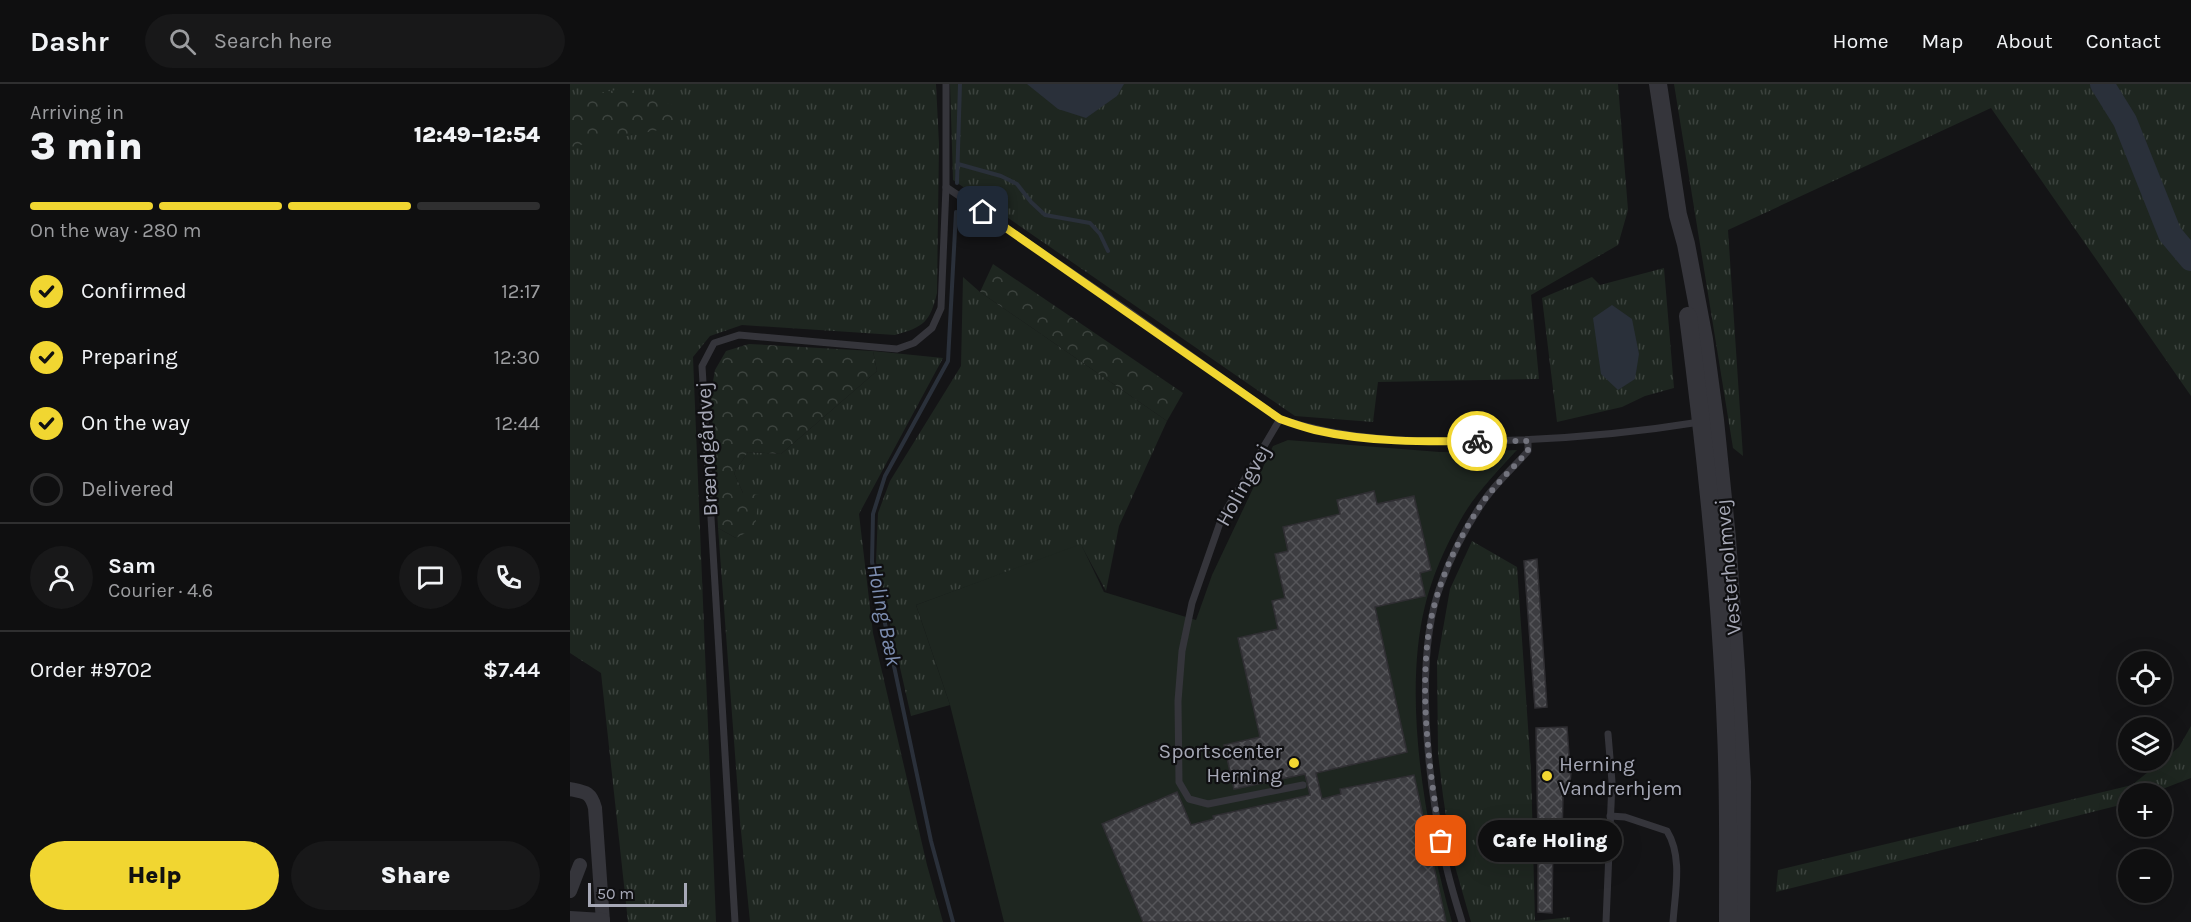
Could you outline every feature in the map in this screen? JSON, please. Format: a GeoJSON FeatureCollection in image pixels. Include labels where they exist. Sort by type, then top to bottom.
{"type":"FeatureCollection","features":[{"type":"Feature","properties":{"kind":"street","name":"Vesterholmvej"},"geometry":{"type":"LineString","coordinates":[[1658,84],[1678,215],[1686,244],[1704,339],[1726,732],[1728,922]]}},
{"type":"Feature","properties":{"kind":"street","name":"Vesterholmvej"},"geometry":{"type":"LineString","coordinates":[[1708,421],[1727,538],[1737,681],[1742,782],[1741,922]]}},
{"type":"Feature","properties":{"kind":"street"},"geometry":{"type":"LineString","coordinates":[[570,789],[587,793],[593,798],[603,921],[570,918]]}},
{"type":"Feature","properties":{"kind":"street"},"geometry":{"type":"LineString","coordinates":[[570,891],[580,865]]}},
{"type":"Feature","properties":{"kind":"lane","name":"Brændgårdvej"},"geometry":{"type":"LineString","coordinates":[[735,922],[702,366],[714,343],[739,335],[897,349],[914,343],[932,328],[941,308],[946,187],[946,84]]}},
{"type":"Feature","properties":{"kind":"lane","name":"Holingvej"},"geometry":{"type":"LineString","coordinates":[[946,187],[1280,419],[1222,517],[1192,603],[1182,651],[1178,701],[1179,782],[1189,799],[1208,804],[1303,785]]}},
{"type":"Feature","properties":{"kind":"lane"},"geometry":{"type":"LineString","coordinates":[[1280,419],[1316,430],[1368,438],[1431,442],[1528,441],[1708,421]]}},
{"type":"Feature","properties":{"kind":"lane"},"geometry":{"type":"LineString","coordinates":[[1462,922],[1445,861],[1435,801],[1426,687],[1428,635],[1440,585],[1459,542],[1482,503],[1528,451],[1528,441]]}},
{"type":"Feature","properties":{"kind":"lane"},"geometry":{"type":"LineString","coordinates":[[1606,922],[1612,776],[1608,734]]}},
{"type":"Feature","properties":{"kind":"lane"},"geometry":{"type":"LineString","coordinates":[[1610,816],[1625,817],[1667,831],[1674,842],[1677,856],[1673,922]]}},
{"type":"Feature","properties":{"kind":"green space"},"geometry":{"type":"Polygon","coordinates":[[[570,84],[936,84],[939,144],[937,293],[932,311],[924,322],[913,329],[895,335],[742,325],[710,336],[693,357],[716,922],[628,922],[601,673],[570,653],[570,84]]]}},
{"type":"Feature","properties":{"kind":"green space"},"geometry":{"type":"Polygon","coordinates":[[[950,84],[1618,84],[1628,210],[1618,245],[1531,295],[1539,379],[1378,382],[1373,422],[1295,416],[953,180],[950,84]]]}},
{"type":"Feature","properties":{"kind":"green space"},"geometry":{"type":"Polygon","coordinates":[[[1674,84],[2191,84],[2191,396],[1991,108],[1728,230],[1743,456],[1733,448],[1674,84]]]}},
{"type":"Feature","properties":{"kind":"green space"},"geometry":{"type":"Polygon","coordinates":[[[627,88],[673,105],[675,118],[669,128],[570,147],[570,98],[627,88]]]}},
{"type":"Feature","properties":{"kind":"green space"},"geometry":{"type":"Polygon","coordinates":[[[993,264],[1183,393],[1167,421],[980,292],[993,264]]]}},
{"type":"Feature","properties":{"kind":"green space"},"geometry":{"type":"Polygon","coordinates":[[[1664,268],[1674,388],[1645,396],[1622,407],[1557,422],[1542,298],[1592,277],[1600,285],[1664,268]]]}},
{"type":"Feature","properties":{"kind":"green space"},"geometry":{"type":"Polygon","coordinates":[[[963,277],[980,292],[1167,421],[1119,526],[1106,591],[1081,545],[916,605],[950,705],[911,716],[876,562],[878,513],[890,481],[961,366],[963,277]]]}},
{"type":"Feature","properties":{"kind":"green space"},"geometry":{"type":"Polygon","coordinates":[[[749,344],[873,351],[877,371],[781,454],[748,452],[734,473],[743,493],[759,495],[755,528],[736,538],[718,528],[711,393],[715,370],[726,351],[749,344]]]}},
{"type":"Feature","properties":{"kind":"green space"},"geometry":{"type":"Polygon","coordinates":[[[873,351],[943,358],[859,514],[873,633],[927,865],[943,922],[750,922],[718,528],[736,538],[743,493],[734,473],[748,452],[781,454],[877,371],[873,351]]]}},
{"type":"Feature","properties":{"kind":"green space"},"geometry":{"type":"Polygon","coordinates":[[[1288,440],[1440,452],[1517,450],[1472,502],[1449,541],[1428,595],[1418,643],[1416,682],[1420,765],[1434,847],[1452,922],[1004,922],[950,705],[916,605],[1081,544],[1104,592],[1196,620],[1212,575],[1273,446],[1288,440]]]}},
{"type":"Feature","properties":{"kind":"green space"},"geometry":{"type":"Polygon","coordinates":[[[1472,541],[1517,567],[1531,770],[1535,921],[1570,917],[1570,922],[1471,922],[1452,856],[1438,753],[1437,663],[1450,589],[1472,541]]]}},
{"type":"Feature","properties":{"kind":"green space"},"geometry":{"type":"Polygon","coordinates":[[[2191,726],[2191,778],[2172,785],[2172,783],[2134,783],[2149,771],[2172,771],[2172,753],[2179,747],[2191,726]]]}},
{"type":"Feature","properties":{"kind":"green space"},"geometry":{"type":"Polygon","coordinates":[[[2118,788],[2118,806],[1776,892],[1778,870],[2118,788]]]}},
{"type":"Feature","properties":{"kind":"shaded area"},"geometry":{"type":"Polygon","coordinates":[[[1027,84],[1124,84],[1117,96],[1086,118],[1058,109],[1027,84]]]}},
{"type":"Feature","properties":{"kind":"shaded area"},"geometry":{"type":"Polygon","coordinates":[[[1612,305],[1632,319],[1639,354],[1635,379],[1618,390],[1601,374],[1593,318],[1612,305]]]}},
{"type":"Feature","properties":{"kind":"building","name":"Sportscenter Herning"},"geometry":{"type":"Polygon","coordinates":[[[1374,491],[1377,504],[1414,496],[1431,570],[1420,573],[1425,596],[1375,607],[1407,752],[1316,773],[1322,799],[1341,794],[1340,789],[1414,775],[1446,922],[1143,922],[1102,824],[1177,792],[1191,825],[1214,819],[1213,816],[1310,795],[1305,774],[1234,789],[1224,745],[1260,737],[1238,638],[1278,629],[1272,601],[1285,598],[1275,554],[1288,551],[1283,527],[1340,514],[1337,500],[1374,491]]]}},
{"type":"Feature","properties":{"kind":"building"},"geometry":{"type":"Polygon","coordinates":[[[1537,559],[1547,707],[1535,708],[1524,561],[1537,559]]]}},
{"type":"Feature","properties":{"kind":"building"},"geometry":{"type":"Polygon","coordinates":[[[1567,727],[1569,755],[1567,772],[1571,772],[1569,793],[1563,794],[1562,838],[1553,838],[1552,913],[1538,912],[1536,728],[1567,727]]]}},
{"type":"Feature","properties":{"kind":"waterway","name":"Holing Bæk"},"geometry":{"type":"LineString","coordinates":[[957,183],[960,84]]}},
{"type":"Feature","properties":{"kind":"waterway"},"geometry":{"type":"LineString","coordinates":[[2102,84],[2125,121],[2170,234],[2191,259]]}},
{"type":"Feature","properties":{"kind":"waterway"},"geometry":{"type":"LineString","coordinates":[[958,164],[1001,176],[1017,184],[1045,215],[1090,223],[1100,234],[1108,251]]}},
{"type":"Feature","properties":{"kind":"waterway","name":"Holing Bæk"},"geometry":{"type":"LineString","coordinates":[[953,922],[931,841],[872,562],[873,514],[885,476],[948,361],[956,212]]}},
{"type":"Feature","properties":{"kind":"way so far"},"geometry":{"type":"LineString","coordinates":[[1441,841],[1428,734],[1426,687],[1428,635],[1440,585],[1459,542],[1482,503],[1528,451],[1528,441],[1477,441]]}},
{"type":"Feature","properties":{"kind":"place","name":"Sportscenter Herning"},"geometry":{"type":"Point","coordinates":[1294,763]}},
{"type":"Feature","properties":{"kind":"place","name":"Herning Vandrerhjem"},"geometry":{"type":"Point","coordinates":[1547,776]}},
{"type":"Feature","properties":{"kind":"place","name":"Cafe Holing"},"geometry":{"type":"Point","coordinates":[1441,841]}},
{"type":"Feature","properties":{"kind":"route"},"geometry":{"type":"LineString","coordinates":[[983,212],[1280,419],[1316,430],[1368,438],[1431,442],[1477,441]]}}]}
